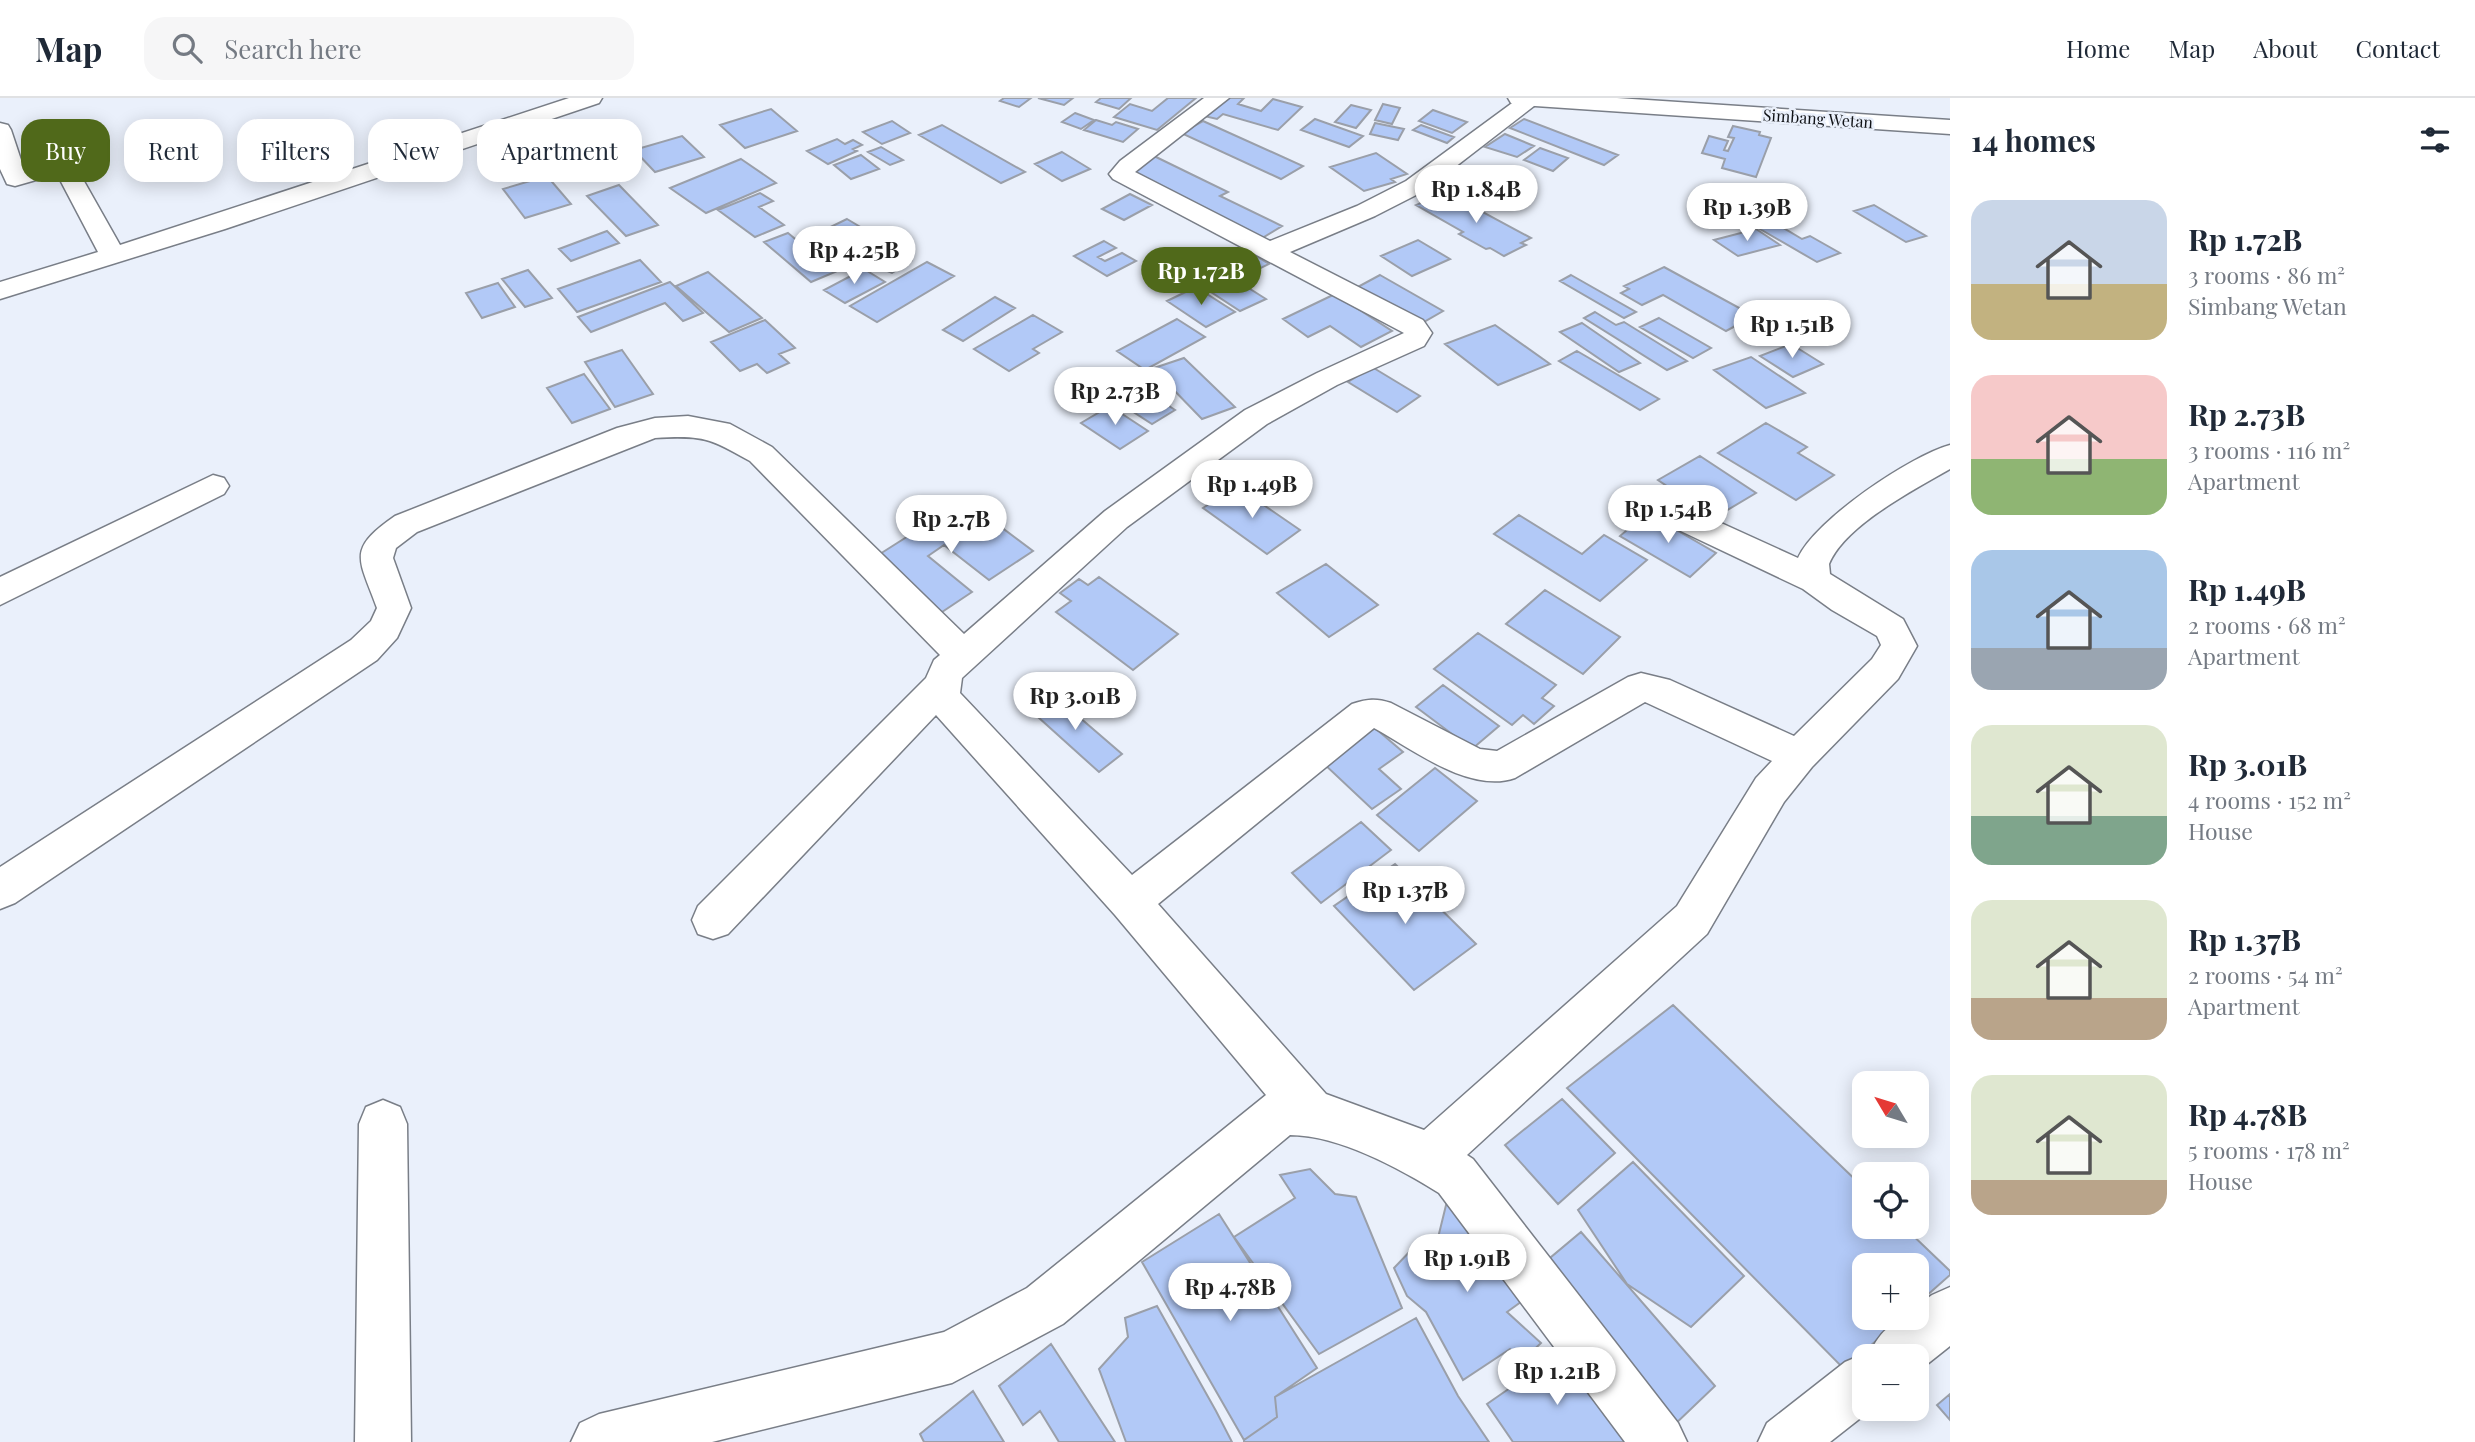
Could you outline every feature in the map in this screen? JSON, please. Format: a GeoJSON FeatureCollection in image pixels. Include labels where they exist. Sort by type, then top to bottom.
{"type":"FeatureCollection","features":[{"type":"Feature","properties":{"kind":"street"},"geometry":{"type":"LineString","coordinates":[[0,290],[113,256],[591,98]]}},
{"type":"Feature","properties":{"kind":"street"},"geometry":{"type":"LineString","coordinates":[[713,920],[952,671],[1116,519],[1256,417],[1327,379],[1414,340],[1418,333],[1413,326],[1121,174],[1218,98]]}},
{"type":"Feature","properties":{"kind":"street","name":"Simbang Wetan"},"geometry":{"type":"LineString","coordinates":[[1519,98],[1950,127]]}},
{"type":"Feature","properties":{"kind":"street"},"geometry":{"type":"LineString","coordinates":[[1269,251],[1366,211],[1415,186],[1532,99]]}},
{"type":"Feature","properties":{"kind":"street"},"geometry":{"type":"LineString","coordinates":[[0,130],[15,179],[64,165],[113,256]]}},
{"type":"Feature","properties":{"kind":"street"},"geometry":{"type":"LineString","coordinates":[[0,890],[364,650],[385,629],[394,608],[376,558],[378,550],[381,542],[406,524],[628,435],[655,428],[688,426],[719,431],[761,454],[952,671]]}},
{"type":"Feature","properties":{"kind":"street"},"geometry":{"type":"LineString","coordinates":[[1815,580],[1812,564],[1820,547],[1867,505],[1950,455]]}},
{"type":"Feature","properties":{"kind":"street"},"geometry":{"type":"LineString","coordinates":[[0,592],[213,486]]}},
{"type":"Feature","properties":{"kind":"street"},"geometry":{"type":"LineString","coordinates":[[1428,1158],[1692,920],[1770,790],[1798,756],[1885,668],[1899,646],[1891,628],[1844,601],[1815,580],[1676,516]]}},
{"type":"Feature","properties":{"kind":"street"},"geometry":{"type":"LineString","coordinates":[[952,671],[943,699],[1130,902],[1311,1112]]}},
{"type":"Feature","properties":{"kind":"street"},"geometry":{"type":"LineString","coordinates":[[1130,902],[1365,714],[1378,713],[1474,764],[1501,768],[1641,687],[1657,690],[1798,756]]}},
{"type":"Feature","properties":{"kind":"street"},"geometry":{"type":"LineString","coordinates":[[599,1442],[952,1357],[1045,1306],[1282,1112],[1311,1112],[1413,1149],[1456,1176],[1659,1442]]}},
{"type":"Feature","properties":{"kind":"street"},"geometry":{"type":"LineString","coordinates":[[383,1124],[383,1442]]}},
{"type":"Feature","properties":{"kind":"street"},"geometry":{"type":"LineString","coordinates":[[1910,1344],[1950,1313]]}},
{"type":"Feature","properties":{"kind":"street"},"geometry":{"type":"LineString","coordinates":[[1786,1442],[1852,1390]]}},
{"type":"Feature","properties":{"kind":"building"},"geometry":{"type":"Polygon","coordinates":[[[1004,98],[1031,98],[1019,107],[1000,101],[1004,98]]]}},
{"type":"Feature","properties":{"kind":"building"},"geometry":{"type":"Polygon","coordinates":[[[1038,98],[1073,98],[1064,105],[1038,98]]]}},
{"type":"Feature","properties":{"kind":"building"},"geometry":{"type":"Polygon","coordinates":[[[1101,98],[1131,98],[1119,109],[1096,102],[1101,98]]]}},
{"type":"Feature","properties":{"kind":"building"},"geometry":{"type":"Polygon","coordinates":[[[1168,98],[1196,98],[1157,130],[1114,117],[1130,104],[1152,111],[1168,98]]]}},
{"type":"Feature","properties":{"kind":"building"},"geometry":{"type":"Polygon","coordinates":[[[1223,98],[1244,98],[1238,104],[1261,111],[1273,99],[1302,107],[1278,130],[1223,114],[1217,119],[1204,116],[1223,98]]]}},
{"type":"Feature","properties":{"kind":"building"},"geometry":{"type":"Polygon","coordinates":[[[1383,104],[1400,108],[1392,124],[1375,120],[1383,104]]]}},
{"type":"Feature","properties":{"kind":"building"},"geometry":{"type":"Polygon","coordinates":[[[1351,105],[1371,110],[1356,128],[1335,122],[1351,105]]]}},
{"type":"Feature","properties":{"kind":"building"},"geometry":{"type":"Polygon","coordinates":[[[771,109],[797,131],[745,148],[720,125],[771,109]]]}},
{"type":"Feature","properties":{"kind":"building"},"geometry":{"type":"Polygon","coordinates":[[[1433,110],[1467,122],[1452,133],[1419,121],[1433,110]]]}},
{"type":"Feature","properties":{"kind":"building"},"geometry":{"type":"Polygon","coordinates":[[[1075,113],[1094,120],[1081,129],[1062,122],[1075,113]]]}},
{"type":"Feature","properties":{"kind":"building"},"geometry":{"type":"Polygon","coordinates":[[[1315,119],[1363,136],[1349,147],[1301,130],[1315,119]]]}},
{"type":"Feature","properties":{"kind":"building"},"geometry":{"type":"Polygon","coordinates":[[[1524,119],[1618,155],[1604,165],[1510,128],[1524,119]]]}},
{"type":"Feature","properties":{"kind":"building"},"geometry":{"type":"Polygon","coordinates":[[[1096,120],[1112,125],[1116,122],[1138,129],[1123,142],[1084,130],[1096,120]]]}},
{"type":"Feature","properties":{"kind":"building"},"geometry":{"type":"Polygon","coordinates":[[[892,121],[910,133],[882,144],[863,132],[892,121]]]}},
{"type":"Feature","properties":{"kind":"building"},"geometry":{"type":"Polygon","coordinates":[[[1203,121],[1303,166],[1281,179],[1181,133],[1203,121]]]}},
{"type":"Feature","properties":{"kind":"building"},"geometry":{"type":"Polygon","coordinates":[[[1375,123],[1404,129],[1398,140],[1370,134],[1375,123]]]}},
{"type":"Feature","properties":{"kind":"building"},"geometry":{"type":"Polygon","coordinates":[[[942,125],[1025,172],[1001,183],[919,135],[942,125]]]}},
{"type":"Feature","properties":{"kind":"building"},"geometry":{"type":"Polygon","coordinates":[[[1421,125],[1454,137],[1447,143],[1413,130],[1421,125]]]}},
{"type":"Feature","properties":{"kind":"building"},"geometry":{"type":"Polygon","coordinates":[[[1733,126],[1760,132],[1759,135],[1771,138],[1756,177],[1722,168],[1725,159],[1702,153],[1709,136],[1728,141],[1724,150],[1728,151],[1734,138],[1728,137],[1733,126]]]}},
{"type":"Feature","properties":{"kind":"building"},"geometry":{"type":"Polygon","coordinates":[[[1505,134],[1534,146],[1517,157],[1485,147],[1505,134]]]}},
{"type":"Feature","properties":{"kind":"building"},"geometry":{"type":"Polygon","coordinates":[[[682,136],[704,157],[655,172],[642,158],[642,148],[682,136]]]}},
{"type":"Feature","properties":{"kind":"building"},"geometry":{"type":"Polygon","coordinates":[[[837,139],[845,144],[853,140],[862,145],[853,149],[857,151],[828,164],[807,151],[837,139]]]}},
{"type":"Feature","properties":{"kind":"building"},"geometry":{"type":"Polygon","coordinates":[[[881,147],[903,160],[890,165],[868,152],[881,147]]]}},
{"type":"Feature","properties":{"kind":"building"},"geometry":{"type":"Polygon","coordinates":[[[1540,148],[1568,158],[1553,171],[1524,160],[1540,148]]]}},
{"type":"Feature","properties":{"kind":"building"},"geometry":{"type":"Polygon","coordinates":[[[1062,152],[1090,169],[1062,181],[1035,164],[1062,152]]]}},
{"type":"Feature","properties":{"kind":"building"},"geometry":{"type":"Polygon","coordinates":[[[1376,153],[1407,174],[1391,179],[1395,182],[1364,191],[1330,167],[1376,153]]]}},
{"type":"Feature","properties":{"kind":"building"},"geometry":{"type":"Polygon","coordinates":[[[861,155],[879,169],[851,179],[834,165],[861,155]]]}},
{"type":"Feature","properties":{"kind":"building"},"geometry":{"type":"Polygon","coordinates":[[[1154,156],[1228,192],[1220,196],[1282,226],[1259,240],[1124,173],[1154,156]]]}},
{"type":"Feature","properties":{"kind":"building"},"geometry":{"type":"Polygon","coordinates":[[[741,159],[776,183],[706,213],[670,188],[741,159]]]}},
{"type":"Feature","properties":{"kind":"building"},"geometry":{"type":"Polygon","coordinates":[[[527,182],[552,182],[571,204],[525,218],[503,189],[527,182]]]}},
{"type":"Feature","properties":{"kind":"building"},"geometry":{"type":"Polygon","coordinates":[[[619,185],[658,225],[626,236],[587,196],[619,185]]]}},
{"type":"Feature","properties":{"kind":"building"},"geometry":{"type":"Polygon","coordinates":[[[760,193],[773,201],[759,207],[784,225],[755,237],[718,210],[760,193]]]}},
{"type":"Feature","properties":{"kind":"building"},"geometry":{"type":"Polygon","coordinates":[[[1130,194],[1152,205],[1124,220],[1102,209],[1130,194]]]}},
{"type":"Feature","properties":{"kind":"building"},"geometry":{"type":"Polygon","coordinates":[[[1441,194],[1450,199],[1455,197],[1531,238],[1521,243],[1526,245],[1504,256],[1490,248],[1486,249],[1459,234],[1463,232],[1416,205],[1441,194]]]}},
{"type":"Feature","properties":{"kind":"building"},"geometry":{"type":"Polygon","coordinates":[[[1874,205],[1926,236],[1906,242],[1854,211],[1874,205]]]}},
{"type":"Feature","properties":{"kind":"building"},"geometry":{"type":"Polygon","coordinates":[[[847,219],[889,244],[866,256],[824,230],[847,219]]]}},
{"type":"Feature","properties":{"kind":"building"},"geometry":{"type":"Polygon","coordinates":[[[1775,223],[1802,239],[1810,236],[1840,253],[1817,262],[1760,229],[1775,223]]]}},
{"type":"Feature","properties":{"kind":"building"},"geometry":{"type":"Polygon","coordinates":[[[1756,229],[1780,245],[1738,256],[1714,240],[1756,229]]]}},
{"type":"Feature","properties":{"kind":"building"},"geometry":{"type":"Polygon","coordinates":[[[607,231],[619,243],[571,261],[559,249],[607,231]]]}},
{"type":"Feature","properties":{"kind":"building"},"geometry":{"type":"Polygon","coordinates":[[[788,233],[835,272],[811,282],[764,242],[788,233]]]}},
{"type":"Feature","properties":{"kind":"building"},"geometry":{"type":"Polygon","coordinates":[[[1418,240],[1450,259],[1412,276],[1381,256],[1418,240]]]}},
{"type":"Feature","properties":{"kind":"building"},"geometry":{"type":"Polygon","coordinates":[[[1104,241],[1116,248],[1098,257],[1105,261],[1122,253],[1136,261],[1107,276],[1074,256],[1104,241]]]}},
{"type":"Feature","properties":{"kind":"building"},"geometry":{"type":"Polygon","coordinates":[[[1248,251],[1269,264],[1236,280],[1266,299],[1240,311],[1188,277],[1248,251]]]}},
{"type":"Feature","properties":{"kind":"building"},"geometry":{"type":"Polygon","coordinates":[[[895,254],[911,261],[892,273],[877,267],[895,254]]]}},
{"type":"Feature","properties":{"kind":"building"},"geometry":{"type":"Polygon","coordinates":[[[640,260],[661,282],[577,312],[558,289],[640,260]]]}},
{"type":"Feature","properties":{"kind":"building"},"geometry":{"type":"Polygon","coordinates":[[[927,262],[954,276],[877,322],[850,306],[927,262]]]}},
{"type":"Feature","properties":{"kind":"building"},"geometry":{"type":"Polygon","coordinates":[[[1664,267],[1754,316],[1726,331],[1663,295],[1642,305],[1621,293],[1629,289],[1624,286],[1664,267]]]}},
{"type":"Feature","properties":{"kind":"building"},"geometry":{"type":"Polygon","coordinates":[[[864,269],[885,282],[845,303],[824,290],[864,269]]]}},
{"type":"Feature","properties":{"kind":"building"},"geometry":{"type":"Polygon","coordinates":[[[528,270],[552,298],[525,307],[502,279],[528,270]]]}},
{"type":"Feature","properties":{"kind":"building"},"geometry":{"type":"Polygon","coordinates":[[[708,272],[762,318],[729,332],[676,286],[708,272]]]}},
{"type":"Feature","properties":{"kind":"building"},"geometry":{"type":"Polygon","coordinates":[[[1380,275],[1443,311],[1422,323],[1354,289],[1380,275]]]}},
{"type":"Feature","properties":{"kind":"building"},"geometry":{"type":"Polygon","coordinates":[[[1571,275],[1636,312],[1624,318],[1560,281],[1571,275]]]}},
{"type":"Feature","properties":{"kind":"building"},"geometry":{"type":"Polygon","coordinates":[[[670,282],[703,313],[683,321],[665,303],[591,332],[578,317],[670,282]]]}},
{"type":"Feature","properties":{"kind":"building"},"geometry":{"type":"Polygon","coordinates":[[[498,283],[515,307],[482,318],[466,293],[498,283]]]}},
{"type":"Feature","properties":{"kind":"building"},"geometry":{"type":"Polygon","coordinates":[[[1196,287],[1235,312],[1206,327],[1167,301],[1196,287]]]}},
{"type":"Feature","properties":{"kind":"building"},"geometry":{"type":"Polygon","coordinates":[[[1335,294],[1392,331],[1361,347],[1330,326],[1308,337],[1283,319],[1335,294]]]}},
{"type":"Feature","properties":{"kind":"building"},"geometry":{"type":"Polygon","coordinates":[[[995,297],[1015,308],[963,341],[943,330],[995,297]]]}},
{"type":"Feature","properties":{"kind":"building"},"geometry":{"type":"Polygon","coordinates":[[[1595,312],[1616,325],[1624,322],[1687,361],[1667,370],[1584,318],[1595,312]]]}},
{"type":"Feature","properties":{"kind":"building"},"geometry":{"type":"Polygon","coordinates":[[[1033,315],[1062,332],[1033,349],[1039,353],[1009,371],[974,349],[1033,315]]]}},
{"type":"Feature","properties":{"kind":"building"},"geometry":{"type":"Polygon","coordinates":[[[1659,318],[1711,348],[1693,358],[1640,327],[1659,318]]]}},
{"type":"Feature","properties":{"kind":"building"},"geometry":{"type":"Polygon","coordinates":[[[1177,319],[1205,337],[1145,370],[1117,351],[1177,319]]]}},
{"type":"Feature","properties":{"kind":"building"},"geometry":{"type":"Polygon","coordinates":[[[765,320],[795,348],[779,354],[789,363],[767,373],[757,364],[740,371],[711,342],[765,320]]]}},
{"type":"Feature","properties":{"kind":"building"},"geometry":{"type":"Polygon","coordinates":[[[1582,323],[1640,363],[1619,372],[1560,332],[1582,323]]]}},
{"type":"Feature","properties":{"kind":"building"},"geometry":{"type":"Polygon","coordinates":[[[1495,325],[1550,364],[1498,385],[1445,344],[1495,325]]]}},
{"type":"Feature","properties":{"kind":"building"},"geometry":{"type":"Polygon","coordinates":[[[1791,344],[1823,364],[1793,377],[1760,356],[1791,344]]]}},
{"type":"Feature","properties":{"kind":"building"},"geometry":{"type":"Polygon","coordinates":[[[622,350],[653,394],[615,407],[585,362],[622,350]]]}},
{"type":"Feature","properties":{"kind":"building"},"geometry":{"type":"Polygon","coordinates":[[[1577,351],[1659,399],[1640,410],[1559,361],[1577,351]]]}},
{"type":"Feature","properties":{"kind":"building"},"geometry":{"type":"Polygon","coordinates":[[[1751,357],[1805,393],[1766,408],[1714,370],[1751,357]]]}},
{"type":"Feature","properties":{"kind":"building"},"geometry":{"type":"Polygon","coordinates":[[[1184,358],[1235,407],[1202,419],[1165,381],[1154,385],[1142,372],[1184,358]]]}},
{"type":"Feature","properties":{"kind":"building"},"geometry":{"type":"Polygon","coordinates":[[[1372,367],[1420,396],[1397,412],[1348,382],[1372,367]]]}},
{"type":"Feature","properties":{"kind":"building"},"geometry":{"type":"Polygon","coordinates":[[[584,374],[610,409],[572,423],[547,388],[584,374]]]}},
{"type":"Feature","properties":{"kind":"building"},"geometry":{"type":"Polygon","coordinates":[[[1125,377],[1175,410],[1152,424],[1101,391],[1125,377]]]}},
{"type":"Feature","properties":{"kind":"building"},"geometry":{"type":"Polygon","coordinates":[[[1110,406],[1148,431],[1120,449],[1081,423],[1110,406]]]}},
{"type":"Feature","properties":{"kind":"building"},"geometry":{"type":"Polygon","coordinates":[[[1766,423],[1807,447],[1798,453],[1834,475],[1796,500],[1718,453],[1766,423]]]}},
{"type":"Feature","properties":{"kind":"building"},"geometry":{"type":"Polygon","coordinates":[[[1700,456],[1756,493],[1714,518],[1658,480],[1700,456]]]}},
{"type":"Feature","properties":{"kind":"building"},"geometry":{"type":"Polygon","coordinates":[[[1236,486],[1300,530],[1267,554],[1203,508],[1236,486]]]}},
{"type":"Feature","properties":{"kind":"building"},"geometry":{"type":"Polygon","coordinates":[[[965,500],[1033,551],[989,580],[944,545],[928,556],[972,592],[939,614],[872,559],[965,500]]]}},
{"type":"Feature","properties":{"kind":"building"},"geometry":{"type":"Polygon","coordinates":[[[1647,513],[1716,553],[1690,577],[1620,536],[1647,513]]]}},
{"type":"Feature","properties":{"kind":"building"},"geometry":{"type":"Polygon","coordinates":[[[1519,515],[1582,554],[1604,535],[1647,560],[1600,601],[1494,534],[1519,515]]]}},
{"type":"Feature","properties":{"kind":"building"},"geometry":{"type":"Polygon","coordinates":[[[1326,564],[1378,605],[1329,637],[1277,593],[1326,564]]]}},
{"type":"Feature","properties":{"kind":"building"},"geometry":{"type":"Polygon","coordinates":[[[1099,577],[1178,634],[1133,670],[1056,612],[1071,601],[1060,593],[1079,579],[1088,585],[1099,577]]]}},
{"type":"Feature","properties":{"kind":"building"},"geometry":{"type":"Polygon","coordinates":[[[1545,590],[1620,637],[1583,674],[1506,624],[1545,590]]]}},
{"type":"Feature","properties":{"kind":"building"},"geometry":{"type":"Polygon","coordinates":[[[1478,633],[1556,685],[1542,698],[1554,706],[1534,724],[1523,715],[1512,725],[1434,669],[1478,633]]]}},
{"type":"Feature","properties":{"kind":"building"},"geometry":{"type":"Polygon","coordinates":[[[1443,685],[1499,726],[1472,749],[1416,707],[1443,685]]]}},
{"type":"Feature","properties":{"kind":"building"},"geometry":{"type":"Polygon","coordinates":[[[1050,692],[1122,754],[1099,772],[1028,708],[1050,692]]]}},
{"type":"Feature","properties":{"kind":"building"},"geometry":{"type":"Polygon","coordinates":[[[1375,728],[1403,752],[1379,769],[1401,789],[1372,809],[1323,763],[1375,728]]]}},
{"type":"Feature","properties":{"kind":"building"},"geometry":{"type":"Polygon","coordinates":[[[1435,768],[1477,801],[1419,851],[1377,815],[1435,768]]]}},
{"type":"Feature","properties":{"kind":"building"},"geometry":{"type":"Polygon","coordinates":[[[1361,822],[1391,850],[1321,903],[1292,873],[1361,822]]]}},
{"type":"Feature","properties":{"kind":"building"},"geometry":{"type":"Polygon","coordinates":[[[1395,864],[1476,944],[1414,990],[1334,906],[1395,864]]]}},
{"type":"Feature","properties":{"kind":"building"},"geometry":{"type":"Polygon","coordinates":[[[1673,1005],[1852,1177],[1852,1239],[1917,1239],[1950,1271],[1950,1275],[1929,1294],[1929,1253],[1852,1253],[1852,1330],[1888,1330],[1872,1344],[1852,1344],[1852,1362],[1844,1369],[1567,1088],[1673,1005]]]}},
{"type":"Feature","properties":{"kind":"building"},"geometry":{"type":"Polygon","coordinates":[[[1562,1099],[1615,1153],[1558,1204],[1505,1145],[1562,1099]]]}},
{"type":"Feature","properties":{"kind":"building"},"geometry":{"type":"Polygon","coordinates":[[[1633,1162],[1744,1276],[1691,1327],[1627,1284],[1578,1210],[1633,1162]]]}},
{"type":"Feature","properties":{"kind":"building"},"geometry":{"type":"Polygon","coordinates":[[[1310,1169],[1335,1194],[1356,1197],[1402,1308],[1319,1354],[1234,1237],[1295,1198],[1280,1175],[1310,1169]]]}},
{"type":"Feature","properties":{"kind":"building"},"geometry":{"type":"Polygon","coordinates":[[[1449,1193],[1532,1294],[1507,1312],[1541,1343],[1522,1361],[1510,1349],[1463,1380],[1426,1312],[1407,1296],[1394,1268],[1415,1246],[1436,1246],[1449,1193]]]}},
{"type":"Feature","properties":{"kind":"building"},"geometry":{"type":"Polygon","coordinates":[[[1219,1214],[1317,1368],[1275,1397],[1277,1417],[1244,1440],[1142,1262],[1219,1214]]]}},
{"type":"Feature","properties":{"kind":"building"},"geometry":{"type":"Polygon","coordinates":[[[1581,1232],[1715,1386],[1671,1428],[1538,1268],[1581,1232]]]}},
{"type":"Feature","properties":{"kind":"building"},"geometry":{"type":"Polygon","coordinates":[[[1157,1306],[1232,1442],[1126,1442],[1099,1369],[1128,1337],[1125,1318],[1157,1306]]]}},
{"type":"Feature","properties":{"kind":"building"},"geometry":{"type":"Polygon","coordinates":[[[1416,1318],[1458,1396],[1489,1442],[1244,1442],[1277,1417],[1275,1397],[1416,1318]]]}},
{"type":"Feature","properties":{"kind":"building"},"geometry":{"type":"Polygon","coordinates":[[[1051,1344],[1115,1442],[1059,1442],[1040,1411],[1023,1425],[999,1386],[1051,1344]]]}},
{"type":"Feature","properties":{"kind":"building"},"geometry":{"type":"Polygon","coordinates":[[[1566,1349],[1633,1442],[1513,1442],[1487,1404],[1566,1349]]]}},
{"type":"Feature","properties":{"kind":"building"},"geometry":{"type":"Polygon","coordinates":[[[973,1391],[1004,1442],[924,1442],[920,1434],[973,1391]]]}},
{"type":"Feature","properties":{"kind":"building"},"geometry":{"type":"Polygon","coordinates":[[[1950,1394],[1950,1420],[1937,1405],[1950,1394]]]}}]}
